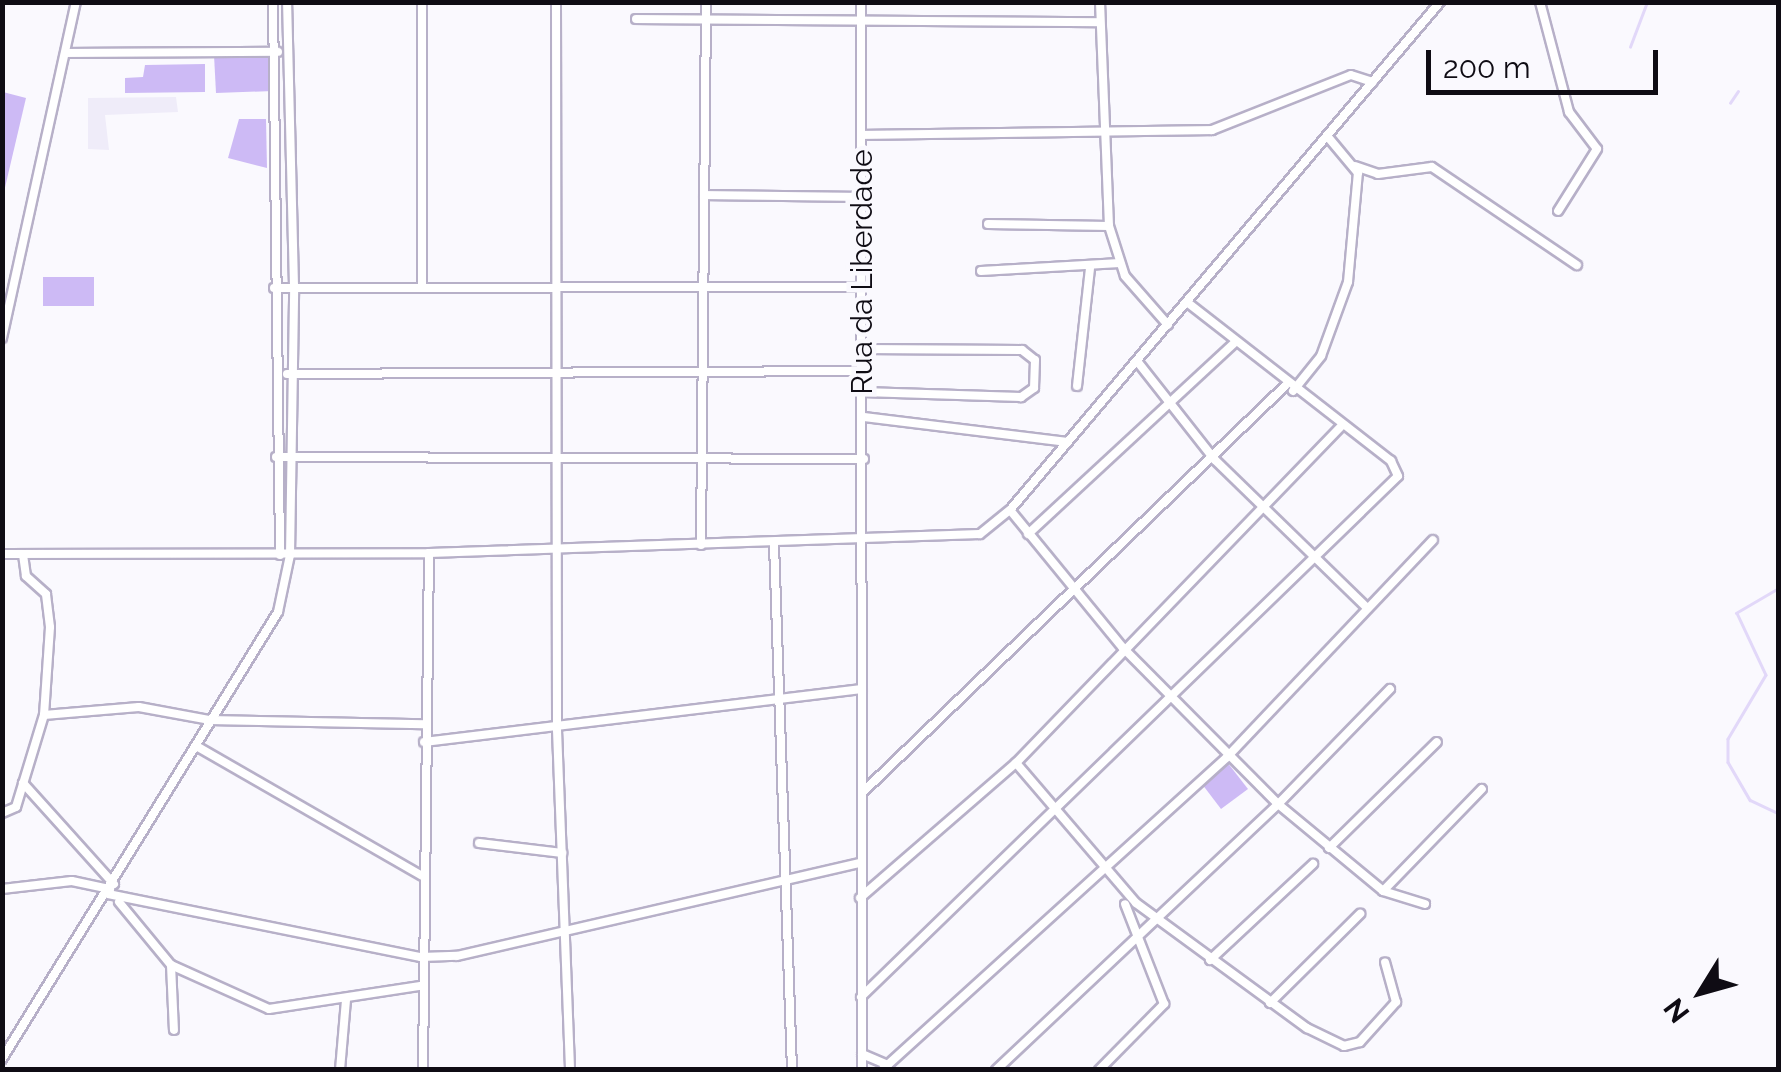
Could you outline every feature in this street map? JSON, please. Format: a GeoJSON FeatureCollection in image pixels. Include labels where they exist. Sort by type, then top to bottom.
{"type":"FeatureCollection","features":[{"type":"Feature","properties":{"kind":"street"},"geometry":{"type":"LineString","coordinates":[[2,338],[76,2]]}},
{"type":"Feature","properties":{"kind":"street"},"geometry":{"type":"LineString","coordinates":[[273,2],[278,553]]}},
{"type":"Feature","properties":{"kind":"street"},"geometry":{"type":"LineString","coordinates":[[3,1055],[111,889],[198,747],[209,720],[265,643],[288,558],[287,374],[294,286],[286,2]]}},
{"type":"Feature","properties":{"kind":"street"},"geometry":{"type":"LineString","coordinates":[[422,2],[422,288]]}},
{"type":"Feature","properties":{"kind":"street"},"geometry":{"type":"LineString","coordinates":[[556,2],[562,372],[558,730],[570,1070]]}},
{"type":"Feature","properties":{"kind":"street"},"geometry":{"type":"LineString","coordinates":[[701,545],[706,2]]}},
{"type":"Feature","properties":{"kind":"street","name":"Rua da Liberdade"},"geometry":{"type":"LineString","coordinates":[[861,2],[865,542],[860,863],[862,1070]]}},
{"type":"Feature","properties":{"kind":"street"},"geometry":{"type":"LineString","coordinates":[[1100,2],[1100,134],[1109,226],[1120,264],[1168,325]]}},
{"type":"Feature","properties":{"kind":"street"},"geometry":{"type":"LineString","coordinates":[[2,554],[278,553],[288,558],[970,537],[1010,510],[1440,2]]}},
{"type":"Feature","properties":{"kind":"street"},"geometry":{"type":"LineString","coordinates":[[1540,2],[1568,112],[1597,148],[1558,211]]}},
{"type":"Feature","properties":{"kind":"street"},"geometry":{"type":"LineString","coordinates":[[636,20],[1100,22]]}},
{"type":"Feature","properties":{"kind":"street"},"geometry":{"type":"LineString","coordinates":[[66,53],[287,52]]}},
{"type":"Feature","properties":{"kind":"street"},"geometry":{"type":"LineString","coordinates":[[862,135],[1212,130],[1351,75],[1374,82]]}},
{"type":"Feature","properties":{"kind":"street"},"geometry":{"type":"LineString","coordinates":[[1328,137],[1356,166],[1378,174],[1432,167],[1577,265]]}},
{"type":"Feature","properties":{"kind":"street"},"geometry":{"type":"LineString","coordinates":[[863,792],[1321,356],[1348,282],[1356,166]]}},
{"type":"Feature","properties":{"kind":"street"},"geometry":{"type":"LineString","coordinates":[[704,196],[862,197]]}},
{"type":"Feature","properties":{"kind":"street"},"geometry":{"type":"LineString","coordinates":[[988,224],[1109,226]]}},
{"type":"Feature","properties":{"kind":"street"},"geometry":{"type":"LineString","coordinates":[[981,272],[1120,264]]}},
{"type":"Feature","properties":{"kind":"street"},"geometry":{"type":"LineString","coordinates":[[1077,386],[1090,268]]}},
{"type":"Feature","properties":{"kind":"street"},"geometry":{"type":"LineString","coordinates":[[274,288],[862,288]]}},
{"type":"Feature","properties":{"kind":"street"},"geometry":{"type":"LineString","coordinates":[[861,997],[1398,476],[1390,460],[1289,388],[1187,302]]}},
{"type":"Feature","properties":{"kind":"street"},"geometry":{"type":"LineString","coordinates":[[1028,534],[1172,409],[1234,343]]}},
{"type":"Feature","properties":{"kind":"street"},"geometry":{"type":"LineString","coordinates":[[863,349],[1022,350],[1036,360],[1034,388],[1021,397],[863,392]]}},
{"type":"Feature","properties":{"kind":"street"},"geometry":{"type":"LineString","coordinates":[[1137,361],[1215,460],[1310,558],[1366,607]]}},
{"type":"Feature","properties":{"kind":"street"},"geometry":{"type":"LineString","coordinates":[[287,374],[863,371]]}},
{"type":"Feature","properties":{"kind":"street"},"geometry":{"type":"LineString","coordinates":[[864,417],[1068,442]]}},
{"type":"Feature","properties":{"kind":"street"},"geometry":{"type":"LineString","coordinates":[[860,898],[1016,764],[1123,648],[1266,511],[1341,427]]}},
{"type":"Feature","properties":{"kind":"street"},"geometry":{"type":"LineString","coordinates":[[276,457],[864,460]]}},
{"type":"Feature","properties":{"kind":"street"},"geometry":{"type":"LineString","coordinates":[[1010,510],[1075,594],[1227,756],[1383,891],[1425,904]]}},
{"type":"Feature","properties":{"kind":"street"},"geometry":{"type":"LineString","coordinates":[[862,1054],[885,1067],[1227,756],[1433,540]]}},
{"type":"Feature","properties":{"kind":"street"},"geometry":{"type":"LineString","coordinates":[[774,544],[775,699],[792,1070]]}},
{"type":"Feature","properties":{"kind":"street"},"geometry":{"type":"LineString","coordinates":[[422,1070],[420,986],[429,553]]}},
{"type":"Feature","properties":{"kind":"street"},"geometry":{"type":"LineString","coordinates":[[2,814],[16,807],[44,715],[50,627],[46,594],[26,576],[24,554]]}},
{"type":"Feature","properties":{"kind":"street"},"geometry":{"type":"LineString","coordinates":[[424,742],[558,730],[862,688]]}},
{"type":"Feature","properties":{"kind":"street"},"geometry":{"type":"LineString","coordinates":[[996,1070],[1139,930],[1278,804],[1390,689]]}},
{"type":"Feature","properties":{"kind":"street"},"geometry":{"type":"LineString","coordinates":[[44,715],[139,708],[209,720],[424,724]]}},
{"type":"Feature","properties":{"kind":"street"},"geometry":{"type":"LineString","coordinates":[[1329,848],[1437,742]]}},
{"type":"Feature","properties":{"kind":"street"},"geometry":{"type":"LineString","coordinates":[[198,747],[422,876]]}},
{"type":"Feature","properties":{"kind":"street"},"geometry":{"type":"LineString","coordinates":[[1016,764],[1121,887],[1270,1003],[1350,1046],[1396,1002],[1385,962]]}},
{"type":"Feature","properties":{"kind":"street"},"geometry":{"type":"LineString","coordinates":[[23,783],[99,872],[170,965],[284,1012],[420,986]]}},
{"type":"Feature","properties":{"kind":"street"},"geometry":{"type":"LineString","coordinates":[[1383,891],[1482,789]]}},
{"type":"Feature","properties":{"kind":"street"},"geometry":{"type":"LineString","coordinates":[[479,842],[562,853]]}},
{"type":"Feature","properties":{"kind":"street"},"geometry":{"type":"LineString","coordinates":[[119,902],[421,957],[564,937],[860,863]]}},
{"type":"Feature","properties":{"kind":"street"},"geometry":{"type":"LineString","coordinates":[[1210,960],[1313,864]]}},
{"type":"Feature","properties":{"kind":"street"},"geometry":{"type":"LineString","coordinates":[[92,883],[99,872]]}},
{"type":"Feature","properties":{"kind":"street"},"geometry":{"type":"LineString","coordinates":[[2,889],[92,883],[111,889]]}},
{"type":"Feature","properties":{"kind":"street"},"geometry":{"type":"LineString","coordinates":[[1100,1070],[1164,1004],[1126,904]]}},
{"type":"Feature","properties":{"kind":"street"},"geometry":{"type":"LineString","coordinates":[[1270,1003],[1360,914]]}},
{"type":"Feature","properties":{"kind":"street"},"geometry":{"type":"LineString","coordinates":[[170,965],[174,1030]]}},
{"type":"Feature","properties":{"kind":"street"},"geometry":{"type":"LineString","coordinates":[[340,1070],[346,1000]]}},
{"type":"Feature","properties":{"kind":"shaded area"},"geometry":{"type":"Polygon","coordinates":[[[272,53],[273,91],[216,93],[214,55],[272,53]]]}},
{"type":"Feature","properties":{"kind":"shaded area"},"geometry":{"type":"Polygon","coordinates":[[[205,64],[205,92],[125,93],[125,78],[143,77],[145,65],[205,64]]]}},
{"type":"Feature","properties":{"kind":"shaded area"},"geometry":{"type":"Polygon","coordinates":[[[2,92],[26,98],[3,196],[2,92]]]}},
{"type":"Feature","properties":{"kind":"shaded area"},"geometry":{"type":"Polygon","coordinates":[[[176,97],[178,112],[105,115],[109,150],[88,149],[88,98],[176,97]]]}},
{"type":"Feature","properties":{"kind":"shaded area"},"geometry":{"type":"Polygon","coordinates":[[[239,119],[266,119],[267,168],[228,158],[239,119]]]}},
{"type":"Feature","properties":{"kind":"shaded area"},"geometry":{"type":"Polygon","coordinates":[[[43,277],[94,277],[94,306],[43,306],[43,277]]]}},
{"type":"Feature","properties":{"kind":"shaded area"},"geometry":{"type":"Polygon","coordinates":[[[1227,762],[1248,789],[1221,809],[1202,784],[1227,762]]]}},
{"type":"Feature","properties":{"kind":"waterway"},"geometry":{"type":"LineString","coordinates":[[1630,47],[1647,2]]}},
{"type":"Feature","properties":{"kind":"waterway"},"geometry":{"type":"LineString","coordinates":[[1730,103],[1738,91]]}},
{"type":"Feature","properties":{"kind":"waterway"},"geometry":{"type":"LineString","coordinates":[[1778,589],[1737,613],[1766,675],[1728,739],[1728,762],[1750,800],[1778,813]]}}]}
